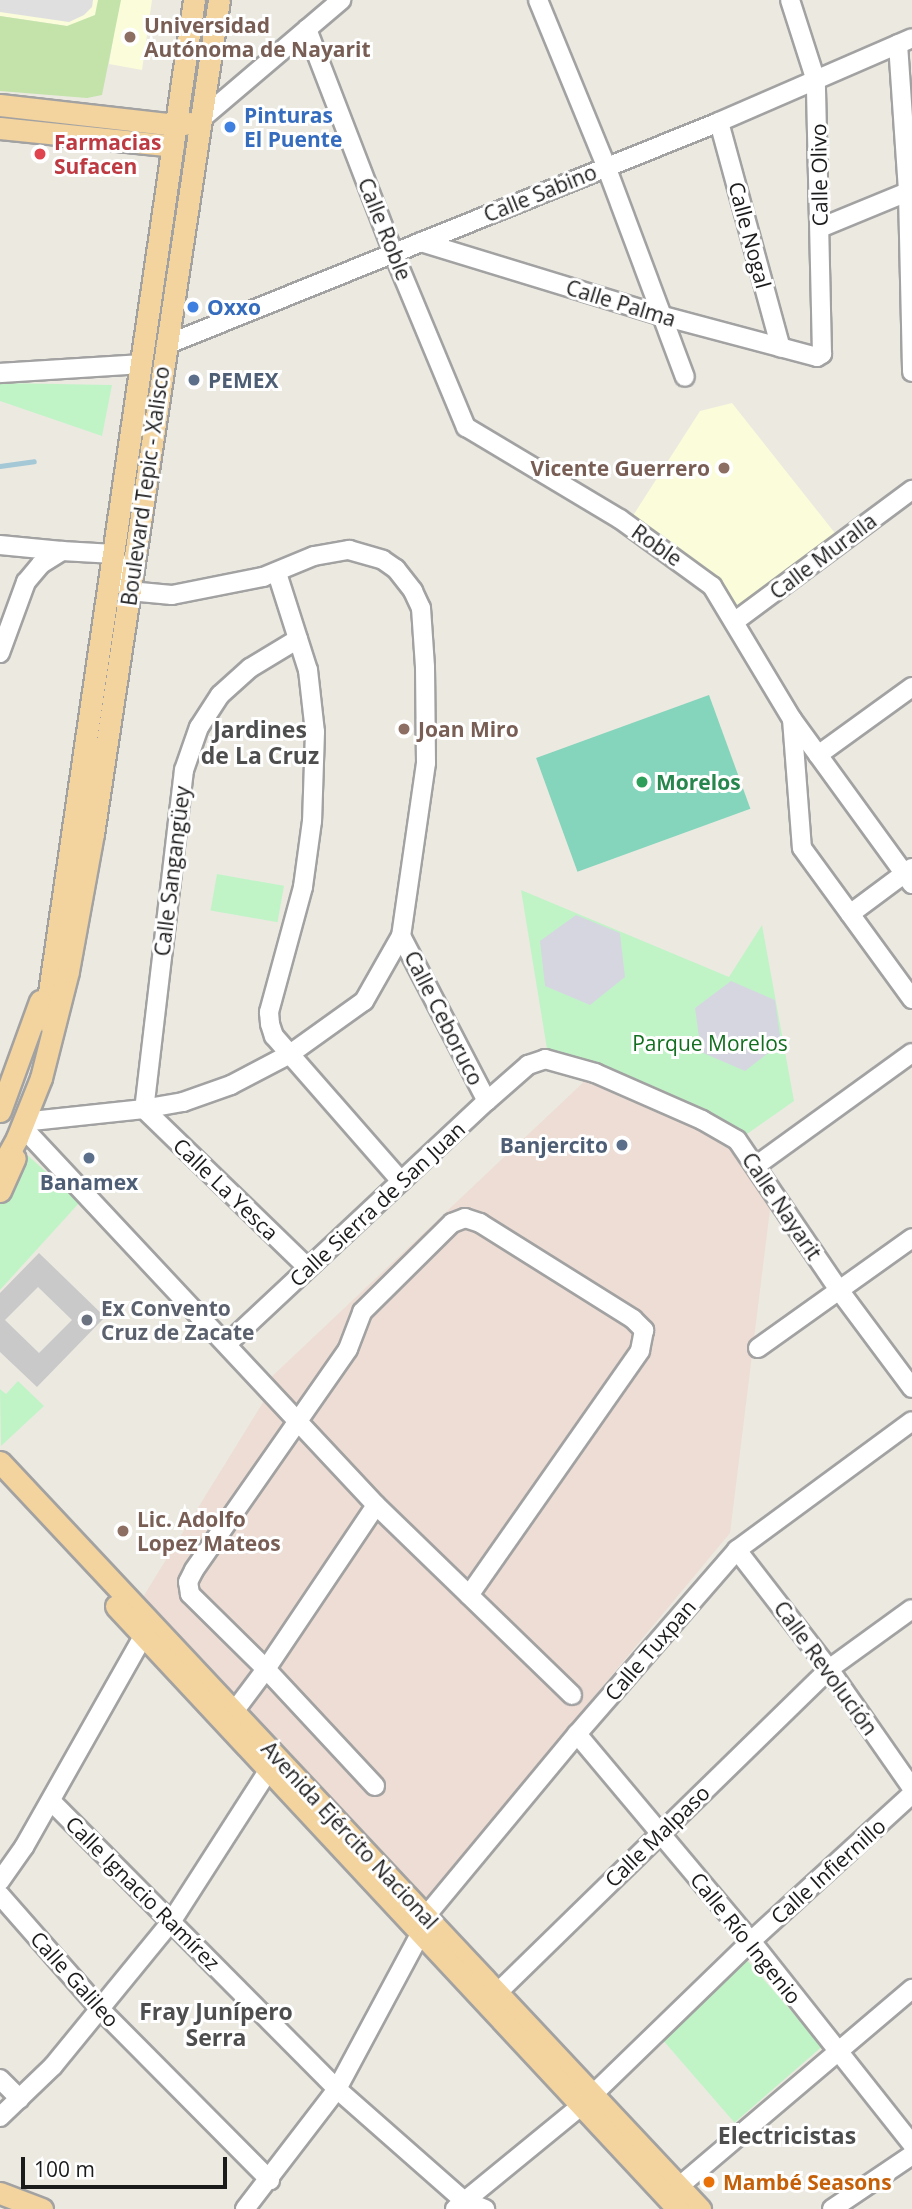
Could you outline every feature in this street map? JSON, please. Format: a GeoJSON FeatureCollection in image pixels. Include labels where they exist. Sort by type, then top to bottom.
{"type":"FeatureCollection","features":[{"type":"Feature","properties":{"kind":"main road","name":"Boulevard Tepic - Xalisco"},"geometry":{"type":"LineString","coordinates":[[60,970],[114,554],[194,0]]}},
{"type":"Feature","properties":{"kind":"main road","name":"Boulevard Tepic - Xalisco"},"geometry":{"type":"LineString","coordinates":[[60,970],[93,834],[219,0]]}},
{"type":"Feature","properties":{"kind":"main road"},"geometry":{"type":"LineString","coordinates":[[0,105],[174,135]]}},
{"type":"Feature","properties":{"kind":"main road"},"geometry":{"type":"LineString","coordinates":[[0,128],[174,135],[199,121]]}},
{"type":"Feature","properties":{"kind":"main road"},"geometry":{"type":"LineString","coordinates":[[0,1111],[60,970]]}},
{"type":"Feature","properties":{"kind":"main road"},"geometry":{"type":"LineString","coordinates":[[0,1191],[29,1127],[62,1033],[60,970]]}},
{"type":"Feature","properties":{"kind":"main road"},"geometry":{"type":"LineString","coordinates":[[0,1144],[60,970]]}},
{"type":"Feature","properties":{"kind":"main road"},"geometry":{"type":"LineString","coordinates":[[0,1169],[17,1138],[41,1078],[60,970]]}},
{"type":"Feature","properties":{"kind":"main road","name":"Avenida Ejército Nacional"},"geometry":{"type":"LineString","coordinates":[[0,1462],[147,1628],[674,2197],[700,2209]]}},
{"type":"Feature","properties":{"kind":"main road","name":"Avenida Ejército Nacional"},"geometry":{"type":"LineString","coordinates":[[0,1482],[147,1628]]}},
{"type":"Feature","properties":{"kind":"main road"},"geometry":{"type":"LineString","coordinates":[[0,2193],[42,2209]]}},
{"type":"Feature","properties":{"kind":"street"},"geometry":{"type":"LineString","coordinates":[[199,121],[341,0]]}},
{"type":"Feature","properties":{"kind":"street"},"geometry":{"type":"LineString","coordinates":[[538,0],[606,166],[685,377]]}},
{"type":"Feature","properties":{"kind":"street","name":"Calle Olivo"},"geometry":{"type":"LineString","coordinates":[[790,0],[816,81],[822,354]]}},
{"type":"Feature","properties":{"kind":"street","name":"Calle Roble"},"geometry":{"type":"LineString","coordinates":[[307,29],[393,252],[466,427]]}},
{"type":"Feature","properties":{"kind":"street"},"geometry":{"type":"LineString","coordinates":[[905,41],[912,372]]}},
{"type":"Feature","properties":{"kind":"street","name":"Calle Sabino"},"geometry":{"type":"LineString","coordinates":[[166,345],[719,122],[905,41]]}},
{"type":"Feature","properties":{"kind":"street","name":"Calle Nogal"},"geometry":{"type":"LineString","coordinates":[[719,122],[781,348]]}},
{"type":"Feature","properties":{"kind":"street"},"geometry":{"type":"LineString","coordinates":[[820,228],[910,191]]}},
{"type":"Feature","properties":{"kind":"street","name":"Calle Palma"},"geometry":{"type":"LineString","coordinates":[[421,242],[663,316],[781,348],[817,356],[822,354]]}},
{"type":"Feature","properties":{"kind":"street"},"geometry":{"type":"LineString","coordinates":[[0,373],[142,364]]}},
{"type":"Feature","properties":{"kind":"street","name":"Roble"},"geometry":{"type":"LineString","coordinates":[[466,427],[620,519],[712,586],[792,719],[909,875]]}},
{"type":"Feature","properties":{"kind":"street","name":"Calle Muralla"},"geometry":{"type":"LineString","coordinates":[[734,622],[912,490]]}},
{"type":"Feature","properties":{"kind":"street"},"geometry":{"type":"LineString","coordinates":[[0,545],[114,554],[129,591],[172,595],[277,573],[314,556],[349,550],[364,553],[383,560],[396,569],[413,591],[421,608],[425,667],[426,763],[401,936],[364,1001],[290,1054],[231,1085],[183,1102],[29,1127]]}},
{"type":"Feature","properties":{"kind":"street"},"geometry":{"type":"LineString","coordinates":[[0,653],[26,582],[41,564],[62,551]]}},
{"type":"Feature","properties":{"kind":"street"},"geometry":{"type":"LineString","coordinates":[[277,573],[308,670],[316,732],[312,821],[303,887],[269,1012],[274,1036],[401,1181]]}},
{"type":"Feature","properties":{"kind":"street","name":"Calle Sangangüey"},"geometry":{"type":"LineString","coordinates":[[144,1109],[184,770],[199,727],[220,695],[250,668],[298,639]]}},
{"type":"Feature","properties":{"kind":"street"},"geometry":{"type":"LineString","coordinates":[[818,755],[912,687]]}},
{"type":"Feature","properties":{"kind":"street"},"geometry":{"type":"LineString","coordinates":[[792,719],[802,848],[912,999]]}},
{"type":"Feature","properties":{"kind":"street"},"geometry":{"type":"LineString","coordinates":[[850,914],[909,875]]}},
{"type":"Feature","properties":{"kind":"street","name":"Calle Ceboruco"},"geometry":{"type":"LineString","coordinates":[[401,936],[487,1101]]}},
{"type":"Feature","properties":{"kind":"street"},"geometry":{"type":"LineString","coordinates":[[757,1165],[912,1053]]}},
{"type":"Feature","properties":{"kind":"street","name":"Calle Nayarit"},"geometry":{"type":"LineString","coordinates":[[528,1065],[545,1059],[595,1073],[702,1120],[737,1140],[757,1165],[839,1290],[912,1388]]}},
{"type":"Feature","properties":{"kind":"street","name":"Calle Sierra de San Juan"},"geometry":{"type":"LineString","coordinates":[[227,1344],[528,1065]]}},
{"type":"Feature","properties":{"kind":"street","name":"Calle La Yesca"},"geometry":{"type":"LineString","coordinates":[[144,1109],[308,1268]]}},
{"type":"Feature","properties":{"kind":"street"},"geometry":{"type":"LineString","coordinates":[[29,1127],[376,1505],[572,1695]]}},
{"type":"Feature","properties":{"kind":"street"},"geometry":{"type":"LineString","coordinates":[[375,1786],[267,1670],[190,1594],[188,1582],[348,1349],[362,1312],[457,1220],[473,1219],[640,1325],[644,1338],[640,1351],[469,1595]]}},
{"type":"Feature","properties":{"kind":"street"},"geometry":{"type":"LineString","coordinates":[[758,1348],[912,1238]]}},
{"type":"Feature","properties":{"kind":"street","name":"Calle Tuxpan"},"geometry":{"type":"LineString","coordinates":[[245,2209],[270,2180],[337,2089],[422,1925],[578,1734],[737,1550],[912,1421]]}},
{"type":"Feature","properties":{"kind":"street"},"geometry":{"type":"LineString","coordinates":[[230,1717],[267,1670],[376,1505]]}},
{"type":"Feature","properties":{"kind":"street","name":"Calle Revolución"},"geometry":{"type":"LineString","coordinates":[[737,1550],[829,1669],[912,1788]]}},
{"type":"Feature","properties":{"kind":"street","name":"Calle Malpaso"},"geometry":{"type":"LineString","coordinates":[[492,1998],[829,1669],[912,1609]]}},
{"type":"Feature","properties":{"kind":"street"},"geometry":{"type":"LineString","coordinates":[[0,1881],[51,1801],[147,1628]]}},
{"type":"Feature","properties":{"kind":"street","name":"Calle Río Ingenio"},"geometry":{"type":"LineString","coordinates":[[578,1734],[751,1941],[912,2144]]}},
{"type":"Feature","properties":{"kind":"street"},"geometry":{"type":"LineString","coordinates":[[0,2117],[53,2066],[171,1922],[273,1764]]}},
{"type":"Feature","properties":{"kind":"street","name":"Calle Infiernillo"},"geometry":{"type":"LineString","coordinates":[[459,2204],[587,2100],[751,1941],[912,1794]]}},
{"type":"Feature","properties":{"kind":"street","name":"Calle Ignacio Ramírez"},"geometry":{"type":"LineString","coordinates":[[51,1801],[337,2089],[459,2204],[485,2209]]}},
{"type":"Feature","properties":{"kind":"street","name":"Calle Galileo"},"geometry":{"type":"LineString","coordinates":[[0,1895],[101,2010],[270,2180]]}},
{"type":"Feature","properties":{"kind":"street"},"geometry":{"type":"LineString","coordinates":[[674,2197],[837,2050],[912,1989]]}},
{"type":"Feature","properties":{"kind":"street"},"geometry":{"type":"LineString","coordinates":[[0,2079],[20,2099]]}},
{"type":"Feature","properties":{"kind":"street"},"geometry":{"type":"LineString","coordinates":[[832,2209],[912,2155]]}},
{"type":"Feature","properties":{"kind":"shaded area","name":"Universidad Autónoma de Nayarit"},"geometry":{"type":"Polygon","coordinates":[[[0,0],[152,0],[142,70],[109,64],[114,33],[0,16],[0,0]]]}},
{"type":"Feature","properties":{"kind":"shaded area"},"geometry":{"type":"Polygon","coordinates":[[[0,0],[93,0],[92,7],[84,15],[69,22],[0,12],[0,0]]]}},
{"type":"Feature","properties":{"kind":"shaded area","name":"Vicente Guerrero"},"geometry":{"type":"Polygon","coordinates":[[[732,403],[842,542],[734,622],[712,586],[627,525],[700,411],[732,403]]]}},
{"type":"Feature","properties":{"kind":"shaded area"},"geometry":{"type":"Polygon","coordinates":[[[576,915],[620,933],[625,977],[590,1005],[545,986],[540,941],[576,915]]]}},
{"type":"Feature","properties":{"kind":"shaded area"},"geometry":{"type":"Polygon","coordinates":[[[731,981],[775,1000],[781,1043],[745,1071],[701,1052],[695,1008],[731,981]]]}},
{"type":"Feature","properties":{"kind":"shaded area"},"geometry":{"type":"Polygon","coordinates":[[[589,1077],[731,1144],[770,1209],[730,1533],[425,1900],[143,1597],[267,1396],[265,1383],[589,1077]]]}},
{"type":"Feature","properties":{"kind":"shaded area","name":"Ex Convento Cruz de Zacate"},"geometry":{"type":"Polygon","coordinates":[[[39,1253],[105,1317],[37,1387],[0,1352],[0,1293],[39,1253]],[[38,1287],[5,1320],[39,1353],[72,1320],[38,1287]]]}},
{"type":"Feature","properties":{"kind":"green space"},"geometry":{"type":"Polygon","coordinates":[[[98,0],[121,0],[102,95],[87,98],[0,91],[0,16],[67,26],[95,15],[98,0]]]}},
{"type":"Feature","properties":{"kind":"green space"},"geometry":{"type":"Polygon","coordinates":[[[0,383],[112,385],[102,436],[0,401],[0,383]]]}},
{"type":"Feature","properties":{"kind":"green space","name":"Morelos"},"geometry":{"type":"Polygon","coordinates":[[[709,695],[750,809],[577,872],[536,758],[709,695]]]}},
{"type":"Feature","properties":{"kind":"green space"},"geometry":{"type":"Polygon","coordinates":[[[217,874],[284,886],[278,922],[211,910],[217,874]]]}},
{"type":"Feature","properties":{"kind":"green space","name":"Parque Morelos"},"geometry":{"type":"Polygon","coordinates":[[[521,890],[729,977],[762,925],[794,1101],[747,1134],[724,1122],[548,1055],[521,890]]]}},
{"type":"Feature","properties":{"kind":"green space"},"geometry":{"type":"Polygon","coordinates":[[[25,1153],[80,1202],[0,1290],[0,1199],[25,1153]]]}},
{"type":"Feature","properties":{"kind":"green space"},"geometry":{"type":"Polygon","coordinates":[[[18,1381],[44,1406],[1,1446],[0,1389],[6,1394],[18,1381]]]}},
{"type":"Feature","properties":{"kind":"green space"},"geometry":{"type":"Polygon","coordinates":[[[746,1959],[822,2047],[735,2123],[658,2035],[746,1959]]]}},
{"type":"Feature","properties":{"kind":"waterway"},"geometry":{"type":"LineString","coordinates":[[0,466],[34,461]]}},
{"type":"Feature","properties":{"kind":"place","name":"Universidad Autónoma de Nayarit"},"geometry":{"type":"Point","coordinates":[130,37]}},
{"type":"Feature","properties":{"kind":"place","name":"Pinturas El Puente"},"geometry":{"type":"Point","coordinates":[230,127]}},
{"type":"Feature","properties":{"kind":"place","name":"Farmacias Sufacen"},"geometry":{"type":"Point","coordinates":[40,154]}},
{"type":"Feature","properties":{"kind":"place","name":"Oxxo"},"geometry":{"type":"Point","coordinates":[193,307]}},
{"type":"Feature","properties":{"kind":"place","name":"PEMEX"},"geometry":{"type":"Point","coordinates":[194,380]}},
{"type":"Feature","properties":{"kind":"place","name":"Vicente Guerrero"},"geometry":{"type":"Point","coordinates":[724,468]}},
{"type":"Feature","properties":{"kind":"place","name":"Joan Miro"},"geometry":{"type":"Point","coordinates":[404,729]}},
{"type":"Feature","properties":{"kind":"place","name":"Morelos"},"geometry":{"type":"Point","coordinates":[642,782]}},
{"type":"Feature","properties":{"kind":"place","name":"Banjercito"},"geometry":{"type":"Point","coordinates":[622,1145]}},
{"type":"Feature","properties":{"kind":"place","name":"Banamex"},"geometry":{"type":"Point","coordinates":[89,1158]}},
{"type":"Feature","properties":{"kind":"place","name":"Ex Convento Cruz de Zacate"},"geometry":{"type":"Point","coordinates":[87,1320]}},
{"type":"Feature","properties":{"kind":"place","name":"Lic. Adolfo Lopez Mateos"},"geometry":{"type":"Point","coordinates":[123,1531]}},
{"type":"Feature","properties":{"kind":"place","name":"Mambé Seasons"},"geometry":{"type":"Point","coordinates":[709,2182]}},
{"type":"Feature","properties":{"kind":"district","name":"Jardines de La Cruz"},"geometry":{"type":"Point","coordinates":[260,742]}},
{"type":"Feature","properties":{"kind":"district","name":"Fray Junípero Serra"},"geometry":{"type":"Point","coordinates":[216,2024]}},
{"type":"Feature","properties":{"kind":"district","name":"Electricistas"},"geometry":{"type":"Point","coordinates":[787,2135]}}]}
